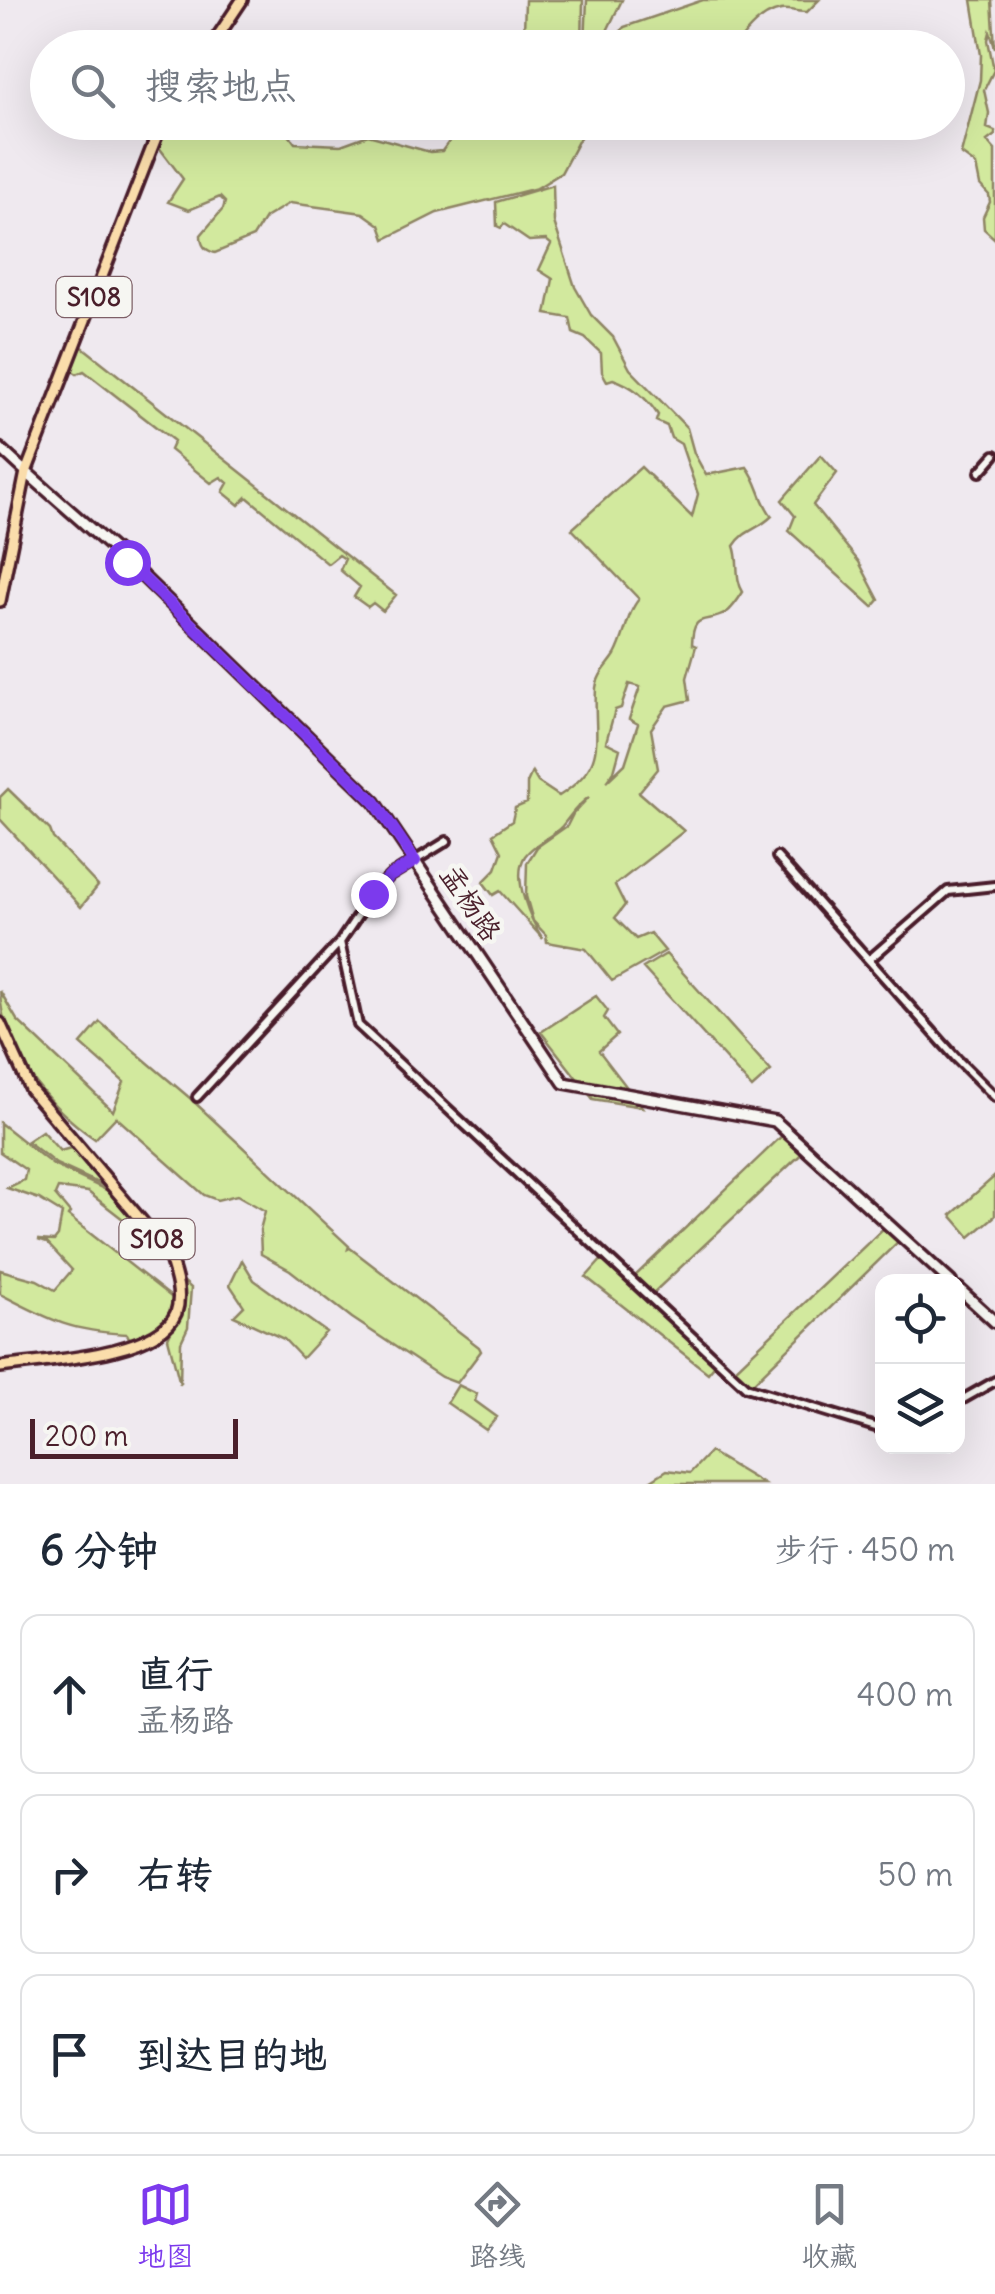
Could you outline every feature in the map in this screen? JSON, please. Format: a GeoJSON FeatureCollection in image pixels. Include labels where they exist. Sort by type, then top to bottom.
{"type":"FeatureCollection","features":[{"type":"Feature","properties":{"kind":"main road"},"geometry":{"type":"LineString","coordinates":[[222,30],[242,0]]}},
{"type":"Feature","properties":{"kind":"main road","name":"S108"},"geometry":{"type":"LineString","coordinates":[[0,601],[26,472],[155,140]]}},
{"type":"Feature","properties":{"kind":"main road","name":"孟杨路"},"geometry":{"type":"LineString","coordinates":[[26,472],[127,562],[375,802],[564,1082],[776,1121],[942,1274]]}},
{"type":"Feature","properties":{"kind":"main road","name":"S108"},"geometry":{"type":"LineString","coordinates":[[0,1023],[30,1089],[168,1252],[178,1284],[176,1314],[152,1339],[88,1356],[0,1366]]}},
{"type":"Feature","properties":{"kind":"main road"},"geometry":{"type":"LineString","coordinates":[[965,1294],[995,1322]]}},
{"type":"Feature","properties":{"kind":"street","name":"孟杨路"},"geometry":{"type":"LineString","coordinates":[[0,448],[26,472]]}},
{"type":"Feature","properties":{"kind":"street"},"geometry":{"type":"LineString","coordinates":[[980,472],[995,455]]}},
{"type":"Feature","properties":{"kind":"street"},"geometry":{"type":"LineString","coordinates":[[198,1096],[340,942],[390,876],[447,841]]}},
{"type":"Feature","properties":{"kind":"street"},"geometry":{"type":"LineString","coordinates":[[778,857],[956,1059],[995,1097]]}},
{"type":"Feature","properties":{"kind":"street"},"geometry":{"type":"LineString","coordinates":[[870,959],[948,891],[995,886]]}},
{"type":"Feature","properties":{"kind":"street"},"geometry":{"type":"LineString","coordinates":[[340,942],[358,1025],[746,1387],[875,1427]]}},
{"type":"Feature","properties":{"kind":"street"},"geometry":{"type":"LineString","coordinates":[[965,1398],[995,1380]]}},
{"type":"Feature","properties":{"kind":"green space"},"geometry":{"type":"Polygon","coordinates":[[[525,0],[583,0],[582,30],[524,30],[525,0]]]}},
{"type":"Feature","properties":{"kind":"green space"},"geometry":{"type":"Polygon","coordinates":[[[587,0],[622,0],[607,30],[586,30],[587,0]]]}},
{"type":"Feature","properties":{"kind":"green space"},"geometry":{"type":"Polygon","coordinates":[[[703,0],[819,0],[807,12],[781,10],[767,15],[749,30],[622,30],[703,0]]]}},
{"type":"Feature","properties":{"kind":"green space"},"geometry":{"type":"Polygon","coordinates":[[[972,0],[992,0],[995,48],[990,32],[988,40],[994,70],[984,90],[989,113],[987,128],[995,131],[987,141],[995,150],[995,239],[984,229],[989,195],[980,185],[976,165],[961,154],[980,80],[981,55],[972,0]]]}},
{"type":"Feature","properties":{"kind":"green space"},"geometry":{"type":"Polygon","coordinates":[[[160,140],[293,140],[341,145],[354,140],[386,140],[430,152],[442,151],[450,140],[579,140],[561,173],[537,188],[437,213],[385,239],[380,225],[363,213],[290,203],[265,218],[253,237],[215,253],[203,245],[201,235],[225,202],[220,197],[189,210],[168,202],[183,179],[158,146],[160,140]]]}},
{"type":"Feature","properties":{"kind":"green space"},"geometry":{"type":"Polygon","coordinates":[[[553,185],[554,222],[575,287],[591,315],[613,337],[630,369],[687,428],[706,475],[747,467],[772,516],[734,546],[743,592],[737,601],[726,613],[695,626],[692,644],[696,646],[687,678],[690,700],[667,706],[651,729],[658,769],[639,792],[684,831],[615,885],[625,905],[615,918],[636,939],[650,933],[665,951],[612,981],[586,949],[547,942],[546,935],[533,921],[526,896],[527,863],[537,847],[567,826],[589,797],[577,808],[558,830],[529,851],[521,865],[524,899],[533,922],[543,939],[500,891],[493,895],[483,882],[496,869],[502,852],[493,834],[512,821],[515,808],[527,803],[527,783],[532,772],[538,782],[559,796],[586,773],[596,749],[597,683],[615,655],[639,599],[572,529],[641,467],[692,517],[698,494],[681,444],[671,438],[667,426],[656,421],[658,415],[649,403],[626,385],[613,379],[607,381],[602,372],[601,353],[573,333],[570,318],[546,314],[553,279],[539,270],[551,244],[546,240],[529,241],[504,224],[501,228],[497,226],[496,202],[553,185]],[[629,684],[621,708],[615,710],[606,742],[620,749],[614,771],[606,782],[625,764],[638,724],[629,719],[640,687],[629,684]]]}},
{"type":"Feature","properties":{"kind":"green space"},"geometry":{"type":"Polygon","coordinates":[[[80,345],[396,595],[383,611],[354,597],[360,587],[340,570],[345,559],[339,555],[328,564],[247,497],[239,505],[223,492],[228,483],[221,477],[211,483],[170,450],[174,441],[84,371],[77,374],[71,370],[80,345]]]}},
{"type":"Feature","properties":{"kind":"green space"},"geometry":{"type":"Polygon","coordinates":[[[821,455],[837,473],[813,505],[859,562],[879,600],[873,607],[789,531],[795,516],[782,500],[821,455]]]}},
{"type":"Feature","properties":{"kind":"green space"},"geometry":{"type":"Polygon","coordinates":[[[8,789],[98,886],[81,907],[0,819],[0,797],[8,789]]]}},
{"type":"Feature","properties":{"kind":"green space"},"geometry":{"type":"Polygon","coordinates":[[[666,954],[771,1071],[752,1088],[643,968],[666,954]]]}},
{"type":"Feature","properties":{"kind":"green space"},"geometry":{"type":"Polygon","coordinates":[[[0,991],[17,1020],[113,1111],[124,1082],[81,1044],[100,1022],[191,1099],[348,1249],[479,1347],[481,1351],[457,1383],[441,1377],[352,1318],[290,1270],[261,1254],[260,1230],[265,1211],[237,1195],[217,1200],[204,1195],[116,1117],[95,1139],[78,1126],[45,1094],[19,1056],[9,1035],[0,991]]]}},
{"type":"Feature","properties":{"kind":"green space"},"geometry":{"type":"Polygon","coordinates":[[[596,996],[608,1011],[604,1018],[617,1035],[599,1051],[642,1107],[593,1099],[541,1032],[596,996]]]}},
{"type":"Feature","properties":{"kind":"green space"},"geometry":{"type":"Polygon","coordinates":[[[0,1123],[53,1165],[117,1195],[148,1234],[141,1233],[88,1192],[58,1188],[55,1195],[70,1213],[68,1216],[175,1300],[163,1332],[134,1347],[127,1334],[61,1323],[0,1294],[0,1270],[37,1280],[55,1290],[72,1270],[47,1243],[38,1240],[54,1241],[62,1213],[39,1199],[7,1188],[24,1180],[26,1170],[0,1152],[0,1123]]]}},
{"type":"Feature","properties":{"kind":"green space"},"geometry":{"type":"Polygon","coordinates":[[[789,1129],[811,1145],[651,1295],[633,1278],[789,1129]]]}},
{"type":"Feature","properties":{"kind":"green space"},"geometry":{"type":"Polygon","coordinates":[[[42,1131],[60,1151],[78,1146],[113,1190],[56,1164],[27,1141],[42,1131]]]}},
{"type":"Feature","properties":{"kind":"green space"},"geometry":{"type":"Polygon","coordinates":[[[995,1176],[995,1216],[970,1237],[951,1215],[995,1176]]]}},
{"type":"Feature","properties":{"kind":"green space"},"geometry":{"type":"Polygon","coordinates":[[[890,1222],[903,1237],[750,1386],[733,1371],[890,1222]]]}},
{"type":"Feature","properties":{"kind":"green space"},"geometry":{"type":"Polygon","coordinates":[[[604,1257],[718,1361],[708,1373],[586,1277],[604,1257]]]}},
{"type":"Feature","properties":{"kind":"green space"},"geometry":{"type":"Polygon","coordinates":[[[242,1260],[254,1280],[326,1332],[302,1358],[284,1339],[234,1316],[244,1306],[230,1285],[242,1260]]]}},
{"type":"Feature","properties":{"kind":"green space"},"geometry":{"type":"Polygon","coordinates":[[[180,1278],[191,1288],[188,1327],[181,1342],[180,1384],[168,1338],[182,1306],[180,1278]]]}},
{"type":"Feature","properties":{"kind":"green space"},"geometry":{"type":"Polygon","coordinates":[[[458,1385],[477,1394],[475,1401],[497,1417],[486,1430],[447,1403],[458,1385]]]}},
{"type":"Feature","properties":{"kind":"green space"},"geometry":{"type":"Polygon","coordinates":[[[710,1452],[763,1484],[645,1484],[667,1470],[690,1473],[710,1452]]]}},
{"type":"Feature","properties":{"kind":"route"},"geometry":{"type":"LineString","coordinates":[[127,562],[375,802],[415,861],[390,876],[373,894]]}}]}
